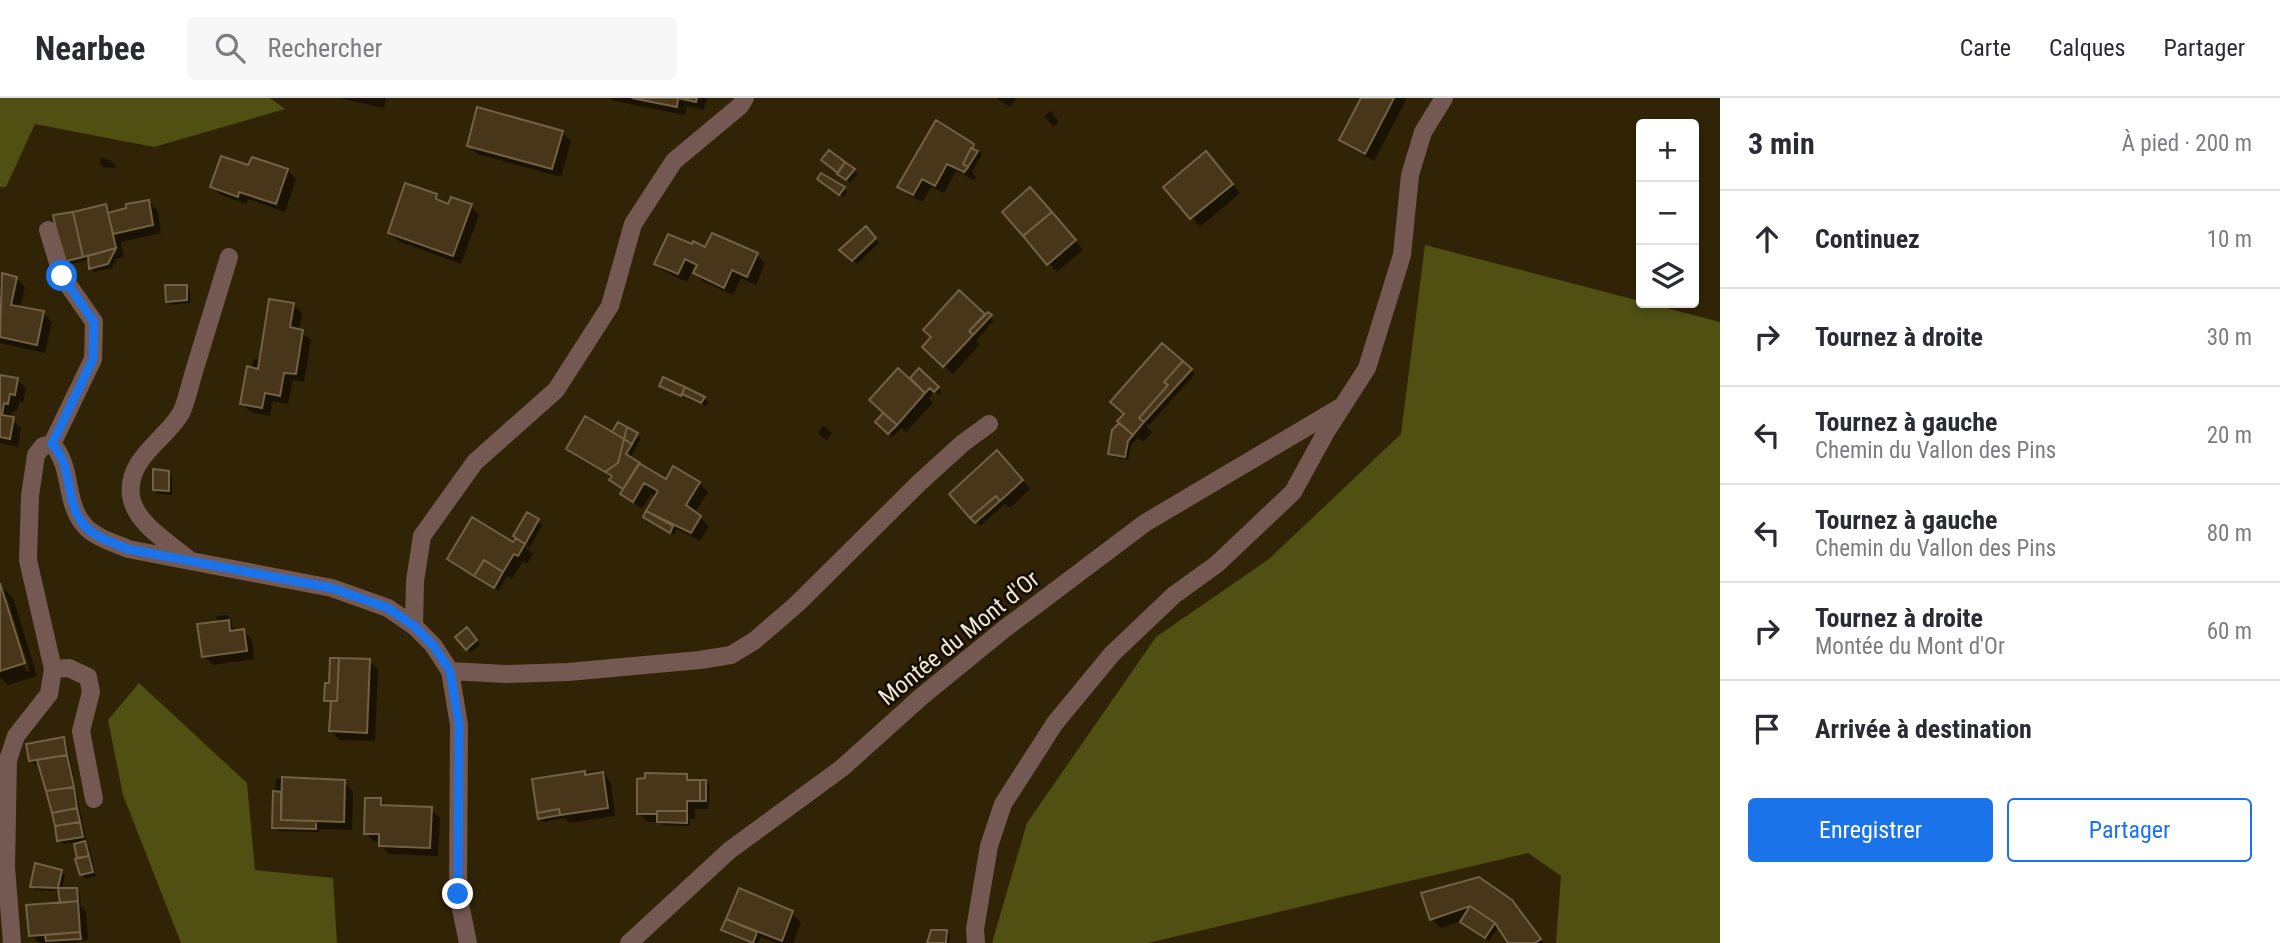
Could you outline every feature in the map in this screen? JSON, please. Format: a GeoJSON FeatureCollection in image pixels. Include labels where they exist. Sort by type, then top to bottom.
{"type":"FeatureCollection","features":[{"type":"Feature","properties":{"kind":"street"},"geometry":{"type":"LineString","coordinates":[[414,626],[415,581],[422,536],[475,462],[556,390],[610,306],[633,224],[674,160],[740,106],[745,98]]}},
{"type":"Feature","properties":{"kind":"street"},"geometry":{"type":"LineString","coordinates":[[976,943],[975,929],[989,846],[1003,804],[1055,723],[1112,654],[1174,595],[1217,564],[1293,492],[1326,432],[1367,368],[1402,255],[1410,175],[1423,132],[1444,98]]}},
{"type":"Feature","properties":{"kind":"street"},"geometry":{"type":"LineString","coordinates":[[48,230],[62,276],[94,322],[93,359],[52,444]]}},
{"type":"Feature","properties":{"kind":"street"},"geometry":{"type":"LineString","coordinates":[[190,560],[137,514],[131,496],[132,482],[138,465],[149,449],[181,412],[229,257]]}},
{"type":"Feature","properties":{"kind":"street","name":"Montée du Mont d'Or"},"geometry":{"type":"LineString","coordinates":[[629,943],[730,850],[842,768],[921,697],[1003,630],[1145,523],[1345,405]]}},
{"type":"Feature","properties":{"kind":"street"},"geometry":{"type":"LineString","coordinates":[[450,671],[505,674],[568,672],[700,660],[731,654],[754,641],[797,604],[919,483],[963,443],[989,424]]}},
{"type":"Feature","properties":{"kind":"street"},"geometry":{"type":"LineString","coordinates":[[52,444],[62,453],[76,511],[84,526],[99,536],[128,549],[332,588],[388,608],[414,626],[433,645],[450,671],[459,724],[458,894],[468,943]]}},
{"type":"Feature","properties":{"kind":"street"},"geometry":{"type":"LineString","coordinates":[[12,943],[6,867],[8,760],[16,736],[49,694],[53,669],[28,560],[30,496],[36,455],[43,446],[52,444]]}},
{"type":"Feature","properties":{"kind":"street"},"geometry":{"type":"LineString","coordinates":[[53,669],[69,668],[88,677],[91,692],[81,731],[94,799]]}},
{"type":"Feature","properties":{"kind":"shaded area"},"geometry":{"type":"Polygon","coordinates":[[[0,98],[270,98],[285,109],[154,147],[35,124],[6,187],[0,187],[0,98]]]}},
{"type":"Feature","properties":{"kind":"shaded area"},"geometry":{"type":"Polygon","coordinates":[[[1425,245],[1636,300],[1636,308],[1666,308],[1720,322],[1720,943],[1556,943],[1561,876],[1528,853],[1148,943],[992,943],[1027,823],[1156,637],[1269,559],[1401,434],[1425,245]]]}},
{"type":"Feature","properties":{"kind":"shaded area"},"geometry":{"type":"Polygon","coordinates":[[[139,683],[247,783],[255,870],[333,878],[337,943],[181,943],[123,795],[108,720],[139,683]]]}},
{"type":"Feature","properties":{"kind":"building"},"geometry":{"type":"Polygon","coordinates":[[[632,98],[678,98],[677,107],[632,98]]]}},
{"type":"Feature","properties":{"kind":"building"},"geometry":{"type":"Polygon","coordinates":[[[678,98],[697,98],[696,102],[678,98]]]}},
{"type":"Feature","properties":{"kind":"building"},"geometry":{"type":"Polygon","coordinates":[[[1361,98],[1394,98],[1365,154],[1339,140],[1361,98]]]}},
{"type":"Feature","properties":{"kind":"building"},"geometry":{"type":"Polygon","coordinates":[[[477,107],[563,131],[552,169],[467,146],[477,107]]]}},
{"type":"Feature","properties":{"kind":"building"},"geometry":{"type":"Polygon","coordinates":[[[936,120],[974,144],[963,164],[968,167],[964,172],[947,164],[935,186],[922,179],[913,195],[897,187],[936,120]]]}},
{"type":"Feature","properties":{"kind":"building"},"geometry":{"type":"Polygon","coordinates":[[[971,148],[978,151],[968,167],[963,164],[971,148]]]}},
{"type":"Feature","properties":{"kind":"building"},"geometry":{"type":"Polygon","coordinates":[[[829,150],[845,162],[838,173],[821,160],[829,150]]]}},
{"type":"Feature","properties":{"kind":"building"},"geometry":{"type":"Polygon","coordinates":[[[1206,151],[1233,184],[1190,219],[1163,187],[1206,151]]]}},
{"type":"Feature","properties":{"kind":"building"},"geometry":{"type":"Polygon","coordinates":[[[221,156],[248,165],[252,157],[288,169],[276,204],[239,192],[238,197],[210,187],[221,156]]]}},
{"type":"Feature","properties":{"kind":"building"},"geometry":{"type":"Polygon","coordinates":[[[845,162],[855,169],[846,180],[837,174],[845,162]]]}},
{"type":"Feature","properties":{"kind":"building"},"geometry":{"type":"Polygon","coordinates":[[[821,173],[845,187],[839,195],[817,179],[821,173]]]}},
{"type":"Feature","properties":{"kind":"building"},"geometry":{"type":"Polygon","coordinates":[[[405,183],[437,194],[436,199],[448,204],[451,197],[472,204],[453,256],[388,233],[405,183]]]}},
{"type":"Feature","properties":{"kind":"building"},"geometry":{"type":"Polygon","coordinates":[[[1030,187],[1052,212],[1023,236],[1002,212],[1030,187]]]}},
{"type":"Feature","properties":{"kind":"building"},"geometry":{"type":"Polygon","coordinates":[[[149,200],[153,225],[113,234],[108,213],[126,208],[126,204],[149,200]]]}},
{"type":"Feature","properties":{"kind":"building"},"geometry":{"type":"Polygon","coordinates":[[[106,204],[116,248],[83,257],[73,212],[106,204]]]}},
{"type":"Feature","properties":{"kind":"building"},"geometry":{"type":"Polygon","coordinates":[[[73,212],[83,257],[63,262],[53,215],[73,212]]]}},
{"type":"Feature","properties":{"kind":"building"},"geometry":{"type":"Polygon","coordinates":[[[1052,212],[1076,240],[1047,265],[1023,236],[1052,212]]]}},
{"type":"Feature","properties":{"kind":"building"},"geometry":{"type":"Polygon","coordinates":[[[866,226],[876,238],[852,261],[839,250],[866,226]]]}},
{"type":"Feature","properties":{"kind":"building"},"geometry":{"type":"Polygon","coordinates":[[[712,233],[758,253],[747,277],[732,270],[724,288],[693,273],[697,265],[685,259],[678,274],[654,264],[668,234],[705,247],[712,233]]]}},
{"type":"Feature","properties":{"kind":"building"},"geometry":{"type":"Polygon","coordinates":[[[116,248],[108,264],[89,269],[88,256],[116,248]]]}},
{"type":"Feature","properties":{"kind":"building"},"geometry":{"type":"Polygon","coordinates":[[[2,273],[17,277],[11,305],[44,311],[37,345],[0,337],[2,273]]]}},
{"type":"Feature","properties":{"kind":"building"},"geometry":{"type":"Polygon","coordinates":[[[165,285],[187,285],[187,300],[166,302],[165,285]]]}},
{"type":"Feature","properties":{"kind":"building"},"geometry":{"type":"Polygon","coordinates":[[[959,290],[985,314],[969,331],[973,335],[943,367],[922,347],[931,337],[923,330],[959,290]]]}},
{"type":"Feature","properties":{"kind":"building"},"geometry":{"type":"Polygon","coordinates":[[[269,299],[294,303],[290,327],[303,330],[296,374],[284,373],[280,396],[265,393],[262,408],[240,404],[247,366],[258,369],[269,299]]]}},
{"type":"Feature","properties":{"kind":"building"},"geometry":{"type":"Polygon","coordinates":[[[988,312],[992,315],[973,335],[969,331],[988,312]]]}},
{"type":"Feature","properties":{"kind":"building"},"geometry":{"type":"Polygon","coordinates":[[[1162,343],[1183,361],[1164,382],[1168,385],[1139,418],[1144,422],[1133,435],[1117,421],[1124,414],[1110,402],[1162,343]]]}},
{"type":"Feature","properties":{"kind":"building"},"geometry":{"type":"Polygon","coordinates":[[[1183,361],[1192,369],[1144,422],[1139,418],[1168,385],[1164,382],[1183,361]]]}},
{"type":"Feature","properties":{"kind":"building"},"geometry":{"type":"Polygon","coordinates":[[[898,368],[925,393],[897,425],[869,400],[898,368]]]}},
{"type":"Feature","properties":{"kind":"building"},"geometry":{"type":"Polygon","coordinates":[[[919,368],[939,387],[934,392],[930,388],[925,393],[910,378],[919,368]]]}},
{"type":"Feature","properties":{"kind":"building"},"geometry":{"type":"Polygon","coordinates":[[[0,375],[18,378],[15,395],[10,394],[8,404],[4,403],[2,415],[14,417],[10,439],[0,437],[0,375]]]}},
{"type":"Feature","properties":{"kind":"building"},"geometry":{"type":"Polygon","coordinates":[[[663,377],[685,387],[681,396],[659,386],[663,377]]]}},
{"type":"Feature","properties":{"kind":"building"},"geometry":{"type":"Polygon","coordinates":[[[685,387],[705,397],[701,403],[682,394],[685,387]]]}},
{"type":"Feature","properties":{"kind":"building"},"geometry":{"type":"Polygon","coordinates":[[[883,413],[897,425],[888,434],[875,422],[883,413]]]}},
{"type":"Feature","properties":{"kind":"building"},"geometry":{"type":"Polygon","coordinates":[[[585,416],[624,439],[618,463],[605,472],[566,449],[585,416]]]}},
{"type":"Feature","properties":{"kind":"building"},"geometry":{"type":"Polygon","coordinates":[[[618,422],[627,427],[624,439],[612,432],[618,422]]]}},
{"type":"Feature","properties":{"kind":"building"},"geometry":{"type":"Polygon","coordinates":[[[1119,423],[1133,435],[1128,441],[1125,457],[1108,454],[1112,430],[1119,423]]]}},
{"type":"Feature","properties":{"kind":"building"},"geometry":{"type":"Polygon","coordinates":[[[627,427],[638,433],[632,444],[624,439],[627,427]]]}},
{"type":"Feature","properties":{"kind":"building"},"geometry":{"type":"Polygon","coordinates":[[[624,439],[632,444],[626,454],[640,463],[623,489],[609,480],[612,476],[605,472],[618,463],[624,439]]]}},
{"type":"Feature","properties":{"kind":"building"},"geometry":{"type":"Polygon","coordinates":[[[997,450],[1023,480],[1000,501],[996,496],[970,518],[949,494],[997,450]]]}},
{"type":"Feature","properties":{"kind":"building"},"geometry":{"type":"Polygon","coordinates":[[[639,463],[666,479],[673,466],[700,482],[686,505],[701,516],[691,533],[646,511],[658,491],[644,483],[633,502],[620,494],[639,463]]]}},
{"type":"Feature","properties":{"kind":"building"},"geometry":{"type":"Polygon","coordinates":[[[153,469],[169,471],[169,491],[153,490],[153,469]]]}},
{"type":"Feature","properties":{"kind":"building"},"geometry":{"type":"Polygon","coordinates":[[[996,496],[1000,501],[975,523],[970,518],[996,496]]]}},
{"type":"Feature","properties":{"kind":"building"},"geometry":{"type":"Polygon","coordinates":[[[646,511],[673,526],[670,533],[643,517],[646,511]]]}},
{"type":"Feature","properties":{"kind":"building"},"geometry":{"type":"Polygon","coordinates":[[[527,512],[539,519],[525,544],[513,536],[527,512]]]}},
{"type":"Feature","properties":{"kind":"building"},"geometry":{"type":"Polygon","coordinates":[[[472,517],[513,542],[516,538],[525,544],[518,556],[514,554],[503,572],[484,560],[474,576],[447,559],[472,517]]]}},
{"type":"Feature","properties":{"kind":"building"},"geometry":{"type":"Polygon","coordinates":[[[484,560],[503,572],[494,588],[474,576],[484,560]]]}},
{"type":"Feature","properties":{"kind":"building"},"geometry":{"type":"Polygon","coordinates":[[[0,583],[25,663],[0,671],[0,583]]]}},
{"type":"Feature","properties":{"kind":"building"},"geometry":{"type":"Polygon","coordinates":[[[229,620],[230,631],[244,629],[247,651],[202,657],[197,624],[229,620]]]}},
{"type":"Feature","properties":{"kind":"building"},"geometry":{"type":"Polygon","coordinates":[[[467,627],[477,640],[466,650],[455,637],[467,627]]]}},
{"type":"Feature","properties":{"kind":"building"},"geometry":{"type":"Polygon","coordinates":[[[330,658],[339,658],[337,701],[324,701],[325,683],[329,683],[330,658]]]}},
{"type":"Feature","properties":{"kind":"building"},"geometry":{"type":"Polygon","coordinates":[[[339,658],[370,659],[367,733],[329,731],[331,701],[337,701],[339,658]]]}},
{"type":"Feature","properties":{"kind":"building"},"geometry":{"type":"Polygon","coordinates":[[[64,737],[67,755],[29,761],[26,744],[64,737]]]}},
{"type":"Feature","properties":{"kind":"building"},"geometry":{"type":"Polygon","coordinates":[[[67,755],[74,787],[46,791],[37,760],[67,755]]]}},
{"type":"Feature","properties":{"kind":"building"},"geometry":{"type":"Polygon","coordinates":[[[585,771],[585,775],[603,772],[608,808],[560,815],[559,809],[537,813],[532,779],[585,771]]]}},
{"type":"Feature","properties":{"kind":"building"},"geometry":{"type":"Polygon","coordinates":[[[645,773],[687,774],[687,780],[700,780],[700,801],[687,801],[687,811],[637,814],[637,779],[645,778],[645,773]]]}},
{"type":"Feature","properties":{"kind":"building"},"geometry":{"type":"Polygon","coordinates":[[[282,777],[345,780],[344,822],[281,820],[282,777]]]}},
{"type":"Feature","properties":{"kind":"building"},"geometry":{"type":"Polygon","coordinates":[[[700,780],[706,780],[706,801],[700,801],[700,780]]]}},
{"type":"Feature","properties":{"kind":"building"},"geometry":{"type":"Polygon","coordinates":[[[74,787],[77,808],[52,813],[46,791],[74,787]]]}},
{"type":"Feature","properties":{"kind":"building"},"geometry":{"type":"Polygon","coordinates":[[[273,791],[281,792],[281,820],[316,821],[316,829],[272,828],[273,791]]]}},
{"type":"Feature","properties":{"kind":"building"},"geometry":{"type":"Polygon","coordinates":[[[365,798],[381,798],[381,805],[432,807],[430,848],[379,846],[379,834],[364,834],[365,798]]]}},
{"type":"Feature","properties":{"kind":"building"},"geometry":{"type":"Polygon","coordinates":[[[77,808],[80,822],[55,826],[52,813],[77,808]]]}},
{"type":"Feature","properties":{"kind":"building"},"geometry":{"type":"Polygon","coordinates":[[[559,809],[560,815],[538,819],[537,813],[559,809]]]}},
{"type":"Feature","properties":{"kind":"building"},"geometry":{"type":"Polygon","coordinates":[[[657,811],[687,811],[687,823],[657,822],[657,811]]]}},
{"type":"Feature","properties":{"kind":"building"},"geometry":{"type":"Polygon","coordinates":[[[80,822],[83,837],[57,841],[55,826],[80,822]]]}},
{"type":"Feature","properties":{"kind":"building"},"geometry":{"type":"Polygon","coordinates":[[[85,841],[89,856],[77,858],[74,844],[85,841]]]}},
{"type":"Feature","properties":{"kind":"building"},"geometry":{"type":"Polygon","coordinates":[[[89,856],[93,872],[80,875],[75,859],[89,856]]]}},
{"type":"Feature","properties":{"kind":"building"},"geometry":{"type":"Polygon","coordinates":[[[35,863],[62,870],[58,888],[30,887],[35,863]]]}},
{"type":"Feature","properties":{"kind":"building"},"geometry":{"type":"Polygon","coordinates":[[[1479,877],[1512,900],[1541,939],[1535,943],[1508,943],[1495,923],[1470,906],[1430,920],[1421,893],[1479,877]]]}},
{"type":"Feature","properties":{"kind":"building"},"geometry":{"type":"Polygon","coordinates":[[[58,888],[77,888],[78,901],[60,903],[58,888]]]}},
{"type":"Feature","properties":{"kind":"building"},"geometry":{"type":"Polygon","coordinates":[[[739,888],[793,911],[782,941],[726,919],[739,888]]]}},
{"type":"Feature","properties":{"kind":"building"},"geometry":{"type":"Polygon","coordinates":[[[78,901],[80,932],[29,936],[26,905],[78,901]]]}},
{"type":"Feature","properties":{"kind":"building"},"geometry":{"type":"Polygon","coordinates":[[[1470,906],[1495,923],[1485,938],[1460,922],[1470,906]]]}},
{"type":"Feature","properties":{"kind":"building"},"geometry":{"type":"Polygon","coordinates":[[[726,919],[757,932],[753,943],[721,930],[726,919]]]}},
{"type":"Feature","properties":{"kind":"building"},"geometry":{"type":"Polygon","coordinates":[[[931,930],[947,930],[946,943],[927,943],[931,930]]]}},
{"type":"Feature","properties":{"kind":"building"},"geometry":{"type":"Polygon","coordinates":[[[80,932],[81,939],[46,941],[45,935],[80,932]]]}},
{"type":"Feature","properties":{"kind":"route"},"geometry":{"type":"LineString","coordinates":[[62,276],[94,322],[93,359],[52,444],[62,453],[76,511],[84,526],[128,549],[332,588],[388,608],[414,626],[433,645],[450,671],[459,724],[458,894]]}}]}
